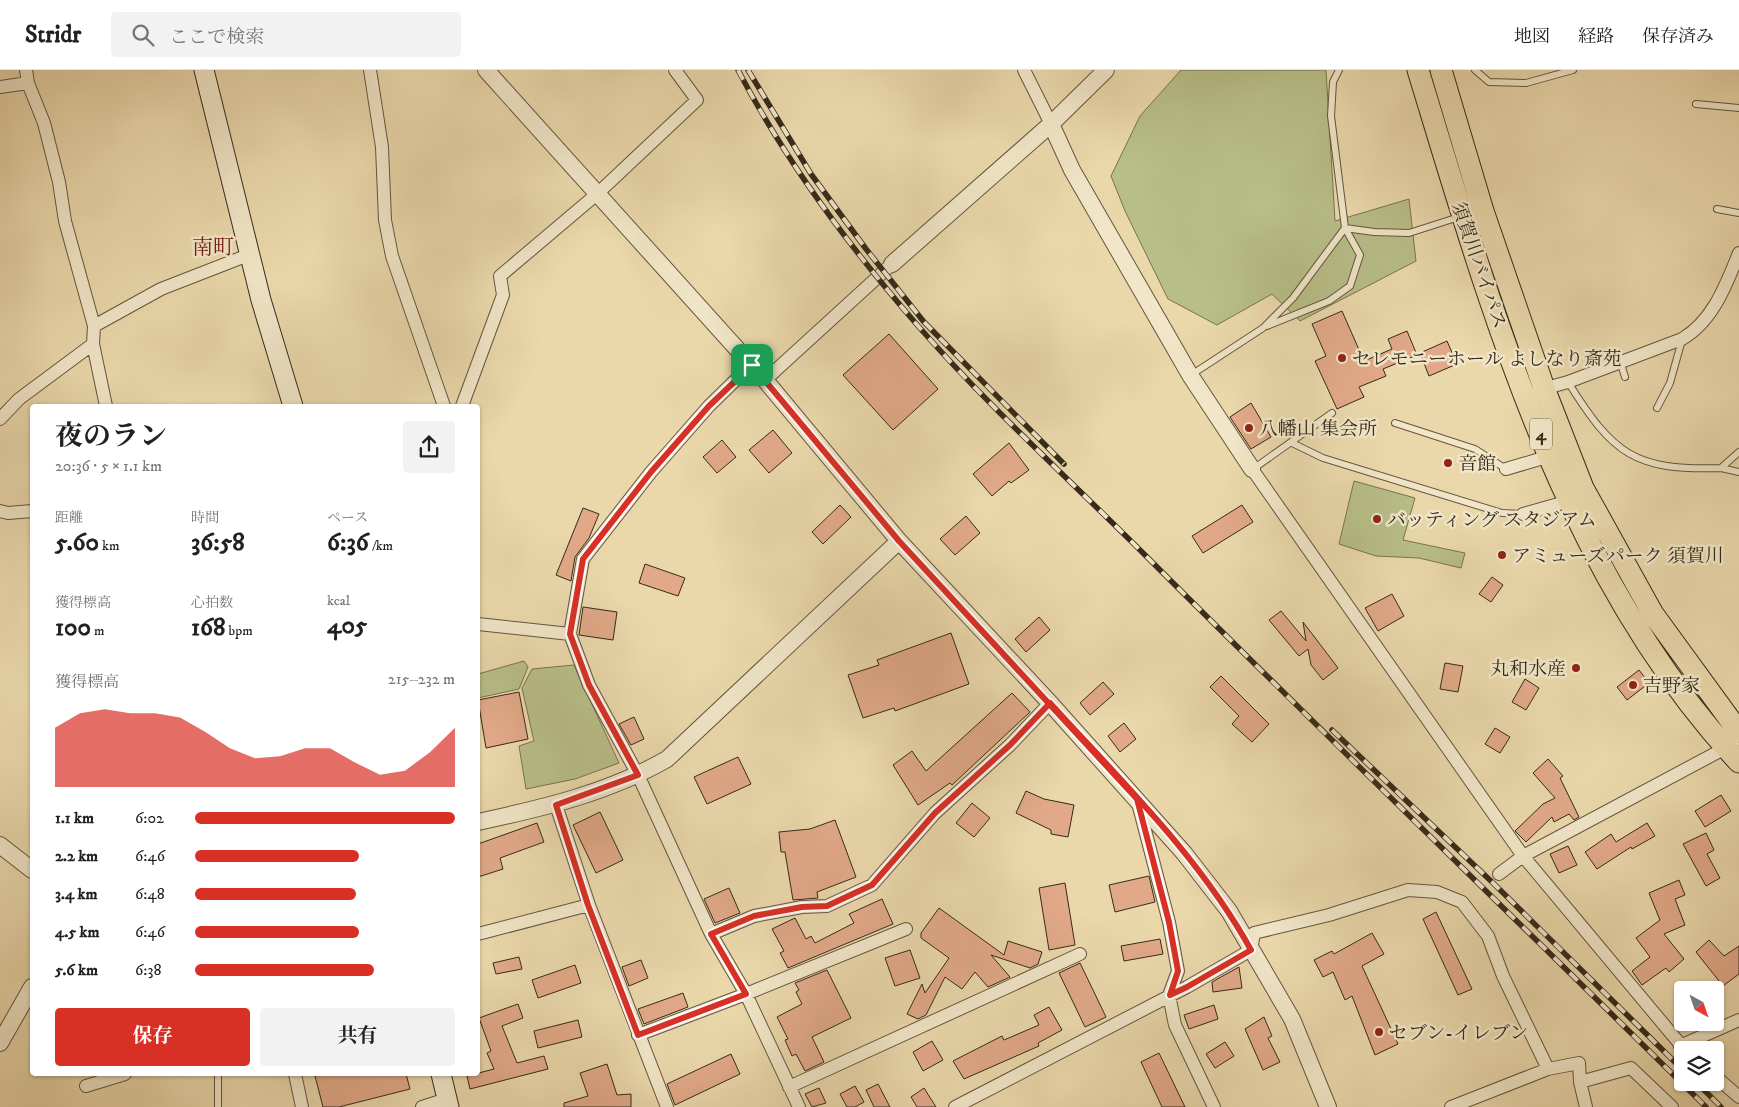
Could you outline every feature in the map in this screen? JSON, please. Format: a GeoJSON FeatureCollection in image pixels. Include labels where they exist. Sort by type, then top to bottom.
{"type":"FeatureCollection","features":[{"type":"Feature","properties":{"kind":"highway","name":"須賀川バイパス"},"geometry":{"type":"LineString","coordinates":[[1418,70],[1472,213],[1534,392],[1550,456],[1569,501],[1623,604],[1662,669],[1736,746]]}},
{"type":"Feature","properties":{"kind":"highway","name":"須賀川バイパス"},"geometry":{"type":"LineString","coordinates":[[1441,70],[1472,213]]}},
{"type":"Feature","properties":{"kind":"highway","name":"須賀川バイパス"},"geometry":{"type":"LineString","coordinates":[[1534,392],[1617,552],[1736,746]]}},
{"type":"Feature","properties":{"kind":"main road"},"geometry":{"type":"LineString","coordinates":[[204,70],[261,300],[292,404]]}},
{"type":"Feature","properties":{"kind":"main road"},"geometry":{"type":"LineString","coordinates":[[441,1076],[448,1103]]}},
{"type":"Feature","properties":{"kind":"street"},"geometry":{"type":"LineString","coordinates":[[26,70],[28,83],[44,123],[59,182],[65,221],[94,326],[94,344],[106,404]]}},
{"type":"Feature","properties":{"kind":"street"},"geometry":{"type":"LineString","coordinates":[[370,70],[382,147],[385,220],[392,256],[443,404]]}},
{"type":"Feature","properties":{"kind":"street"},"geometry":{"type":"LineString","coordinates":[[486,70],[752,365],[899,541],[1050,703],[1184,853],[1229,911],[1292,1020],[1328,1107]]}},
{"type":"Feature","properties":{"kind":"street"},"geometry":{"type":"LineString","coordinates":[[463,404],[503,295],[500,276],[597,194],[697,100],[675,70]]}},
{"type":"Feature","properties":{"kind":"street"},"geometry":{"type":"LineString","coordinates":[[1024,70],[1072,170],[1190,375],[1252,469],[1523,856],[1677,1041]]}},
{"type":"Feature","properties":{"kind":"street"},"geometry":{"type":"LineString","coordinates":[[765,380],[1050,124],[1106,70]]}},
{"type":"Feature","properties":{"kind":"street"},"geometry":{"type":"LineString","coordinates":[[0,86],[28,83]]}},
{"type":"Feature","properties":{"kind":"street"},"geometry":{"type":"LineString","coordinates":[[1534,392],[1568,382],[1682,339],[1697,330],[1725,288],[1739,253]]}},
{"type":"Feature","properties":{"kind":"street"},"geometry":{"type":"LineString","coordinates":[[94,326],[161,289],[251,254]]}},
{"type":"Feature","properties":{"kind":"street"},"geometry":{"type":"LineString","coordinates":[[0,419],[19,399],[94,344]]}},
{"type":"Feature","properties":{"kind":"street"},"geometry":{"type":"LineString","coordinates":[[752,365],[709,406],[651,472],[583,559],[570,634],[589,685],[638,775],[711,934],[746,994],[799,1107]]}},
{"type":"Feature","properties":{"kind":"street"},"geometry":{"type":"LineString","coordinates":[[1506,470],[1550,456]]}},
{"type":"Feature","properties":{"kind":"street"},"geometry":{"type":"LineString","coordinates":[[1523,514],[1569,501]]}},
{"type":"Feature","properties":{"kind":"street"},"geometry":{"type":"LineString","coordinates":[[0,511],[8,513],[30,511]]}},
{"type":"Feature","properties":{"kind":"street"},"geometry":{"type":"LineString","coordinates":[[480,822],[556,805],[638,775],[667,759],[899,541]]}},
{"type":"Feature","properties":{"kind":"street"},"geometry":{"type":"LineString","coordinates":[[480,624],[570,634]]}},
{"type":"Feature","properties":{"kind":"street"},"geometry":{"type":"LineString","coordinates":[[711,934],[754,916],[802,907],[827,906],[872,885],[935,813],[1010,745],[1050,703]]}},
{"type":"Feature","properties":{"kind":"street"},"geometry":{"type":"LineString","coordinates":[[1499,874],[1523,856],[1736,746]]}},
{"type":"Feature","properties":{"kind":"street"},"geometry":{"type":"LineString","coordinates":[[1137,799],[1169,922],[1178,971],[1170,995],[1175,1025],[1214,1107]]}},
{"type":"Feature","properties":{"kind":"street"},"geometry":{"type":"LineString","coordinates":[[556,805],[588,905],[667,1107]]}},
{"type":"Feature","properties":{"kind":"street"},"geometry":{"type":"LineString","coordinates":[[0,845],[30,868]]}},
{"type":"Feature","properties":{"kind":"street"},"geometry":{"type":"LineString","coordinates":[[956,1107],[1187,987],[1251,950],[1254,933],[1329,914],[1408,890],[1437,892],[1462,902],[1488,936],[1503,976],[1548,1069]]}},
{"type":"Feature","properties":{"kind":"street"},"geometry":{"type":"LineString","coordinates":[[480,933],[588,905]]}},
{"type":"Feature","properties":{"kind":"street"},"geometry":{"type":"LineString","coordinates":[[638,1035],[746,994],[906,929]]}},
{"type":"Feature","properties":{"kind":"street"},"geometry":{"type":"LineString","coordinates":[[789,1087],[1080,954]]}},
{"type":"Feature","properties":{"kind":"street"},"geometry":{"type":"LineString","coordinates":[[0,1043],[30,990]]}},
{"type":"Feature","properties":{"kind":"street"},"geometry":{"type":"LineString","coordinates":[[1697,1041],[1739,1020]]}},
{"type":"Feature","properties":{"kind":"street"},"geometry":{"type":"LineString","coordinates":[[1451,1107],[1548,1069],[1579,1063],[1580,1082],[1586,1107]]}},
{"type":"Feature","properties":{"kind":"street"},"geometry":{"type":"LineString","coordinates":[[1580,1082],[1631,1068],[1672,1107]]}},
{"type":"Feature","properties":{"kind":"street"},"geometry":{"type":"LineString","coordinates":[[86,1086],[119,1076]]}},
{"type":"Feature","properties":{"kind":"street"},"geometry":{"type":"LineString","coordinates":[[295,1076],[302,1107]]}},
{"type":"Feature","properties":{"kind":"street"},"geometry":{"type":"LineString","coordinates":[[1724,1084],[1739,1097]]}},
{"type":"Feature","properties":{"kind":"street"},"geometry":{"type":"LineString","coordinates":[[422,1107],[448,1103]]}},
{"type":"Feature","properties":{"kind":"lane"},"geometry":{"type":"LineString","coordinates":[[1190,375],[1263,328],[1329,301],[1350,286],[1360,254],[1345,228],[1331,116],[1333,82],[1339,70]]}},
{"type":"Feature","properties":{"kind":"lane"},"geometry":{"type":"LineString","coordinates":[[1475,70],[1489,82],[1526,83],[1573,70]]}},
{"type":"Feature","properties":{"kind":"lane"},"geometry":{"type":"LineString","coordinates":[[1696,104],[1739,108]]}},
{"type":"Feature","properties":{"kind":"lane"},"geometry":{"type":"LineString","coordinates":[[1717,210],[1739,213]]}},
{"type":"Feature","properties":{"kind":"lane"},"geometry":{"type":"LineString","coordinates":[[1345,228],[1374,232],[1408,232],[1472,213]]}},
{"type":"Feature","properties":{"kind":"lane"},"geometry":{"type":"LineString","coordinates":[[1263,328],[1293,298],[1345,228]]}},
{"type":"Feature","properties":{"kind":"lane"},"geometry":{"type":"LineString","coordinates":[[1657,408],[1670,383],[1682,339]]}},
{"type":"Feature","properties":{"kind":"lane"},"geometry":{"type":"LineString","coordinates":[[1620,362],[1625,377]]}},
{"type":"Feature","properties":{"kind":"lane"},"geometry":{"type":"LineString","coordinates":[[1568,382],[1591,418],[1626,453],[1662,466],[1692,469],[1721,468],[1739,472]]}},
{"type":"Feature","properties":{"kind":"lane"},"geometry":{"type":"LineString","coordinates":[[1252,469],[1292,443],[1332,413]]}},
{"type":"Feature","properties":{"kind":"lane"},"geometry":{"type":"LineString","coordinates":[[1395,423],[1476,449],[1506,470]]}},
{"type":"Feature","properties":{"kind":"lane"},"geometry":{"type":"LineString","coordinates":[[1292,443],[1323,458],[1342,464],[1502,513],[1523,514]]}},
{"type":"Feature","properties":{"kind":"lane"},"geometry":{"type":"LineString","coordinates":[[1721,468],[1739,452]]}},
{"type":"Feature","properties":{"kind":"lane"},"geometry":{"type":"LineString","coordinates":[[218,1076],[218,1107]]}},
{"type":"Feature","properties":{"kind":"green space"},"geometry":{"type":"Polygon","coordinates":[[[1181,70],[1326,70],[1335,221],[1409,199],[1416,261],[1300,321],[1272,294],[1217,325],[1168,299],[1125,211],[1111,176],[1140,116],[1181,70]]]}},
{"type":"Feature","properties":{"kind":"green space","name":"バッティング スタジアム"},"geometry":{"type":"Polygon","coordinates":[[[1354,481],[1415,498],[1403,540],[1465,553],[1461,568],[1419,558],[1376,556],[1339,544],[1354,481]]]}},
{"type":"Feature","properties":{"kind":"green space"},"geometry":{"type":"Polygon","coordinates":[[[524,661],[528,667],[519,689],[480,698],[480,673],[524,661]]]}},
{"type":"Feature","properties":{"kind":"green space"},"geometry":{"type":"Polygon","coordinates":[[[574,665],[619,763],[575,779],[526,789],[519,746],[534,741],[522,688],[532,669],[574,665]]]}},
{"type":"Feature","properties":{"kind":"building","name":"セレモニーホール よしなり斎苑"},"geometry":{"type":"Polygon","coordinates":[[[1342,311],[1364,361],[1392,349],[1388,339],[1407,331],[1417,355],[1383,369],[1386,376],[1359,387],[1364,397],[1337,409],[1315,361],[1326,356],[1312,324],[1342,311]]]}},
{"type":"Feature","properties":{"kind":"building"},"geometry":{"type":"Polygon","coordinates":[[[889,334],[938,389],[893,430],[843,375],[889,334]]]}},
{"type":"Feature","properties":{"kind":"building"},"geometry":{"type":"Polygon","coordinates":[[[1447,341],[1457,364],[1429,376],[1420,353],[1447,341]]]}},
{"type":"Feature","properties":{"kind":"building","name":"八幡山 集会所"},"geometry":{"type":"Polygon","coordinates":[[[1251,403],[1271,437],[1251,449],[1230,417],[1251,403]]]}},
{"type":"Feature","properties":{"kind":"building"},"geometry":{"type":"Polygon","coordinates":[[[773,430],[792,453],[769,473],[749,450],[773,430]]]}},
{"type":"Feature","properties":{"kind":"building"},"geometry":{"type":"Polygon","coordinates":[[[722,440],[736,457],[717,473],[703,457],[722,440]]]}},
{"type":"Feature","properties":{"kind":"building"},"geometry":{"type":"Polygon","coordinates":[[[1009,443],[1029,470],[1011,483],[1009,481],[992,496],[973,474],[1009,443]]]}},
{"type":"Feature","properties":{"kind":"building"},"geometry":{"type":"Polygon","coordinates":[[[840,505],[851,517],[823,544],[812,532],[840,505]]]}},
{"type":"Feature","properties":{"kind":"building"},"geometry":{"type":"Polygon","coordinates":[[[1242,505],[1253,522],[1203,553],[1192,536],[1242,505]]]}},
{"type":"Feature","properties":{"kind":"building"},"geometry":{"type":"Polygon","coordinates":[[[583,508],[599,514],[589,538],[575,557],[571,581],[556,575],[583,508]]]}},
{"type":"Feature","properties":{"kind":"building"},"geometry":{"type":"Polygon","coordinates":[[[966,516],[980,533],[955,555],[940,539],[966,516]]]}},
{"type":"Feature","properties":{"kind":"building"},"geometry":{"type":"Polygon","coordinates":[[[645,564],[685,578],[678,596],[639,583],[645,564]]]}},
{"type":"Feature","properties":{"kind":"building"},"geometry":{"type":"Polygon","coordinates":[[[1492,577],[1503,585],[1491,602],[1479,594],[1492,577]]]}},
{"type":"Feature","properties":{"kind":"building"},"geometry":{"type":"Polygon","coordinates":[[[1392,594],[1404,616],[1378,631],[1365,608],[1392,594]]]}},
{"type":"Feature","properties":{"kind":"building"},"geometry":{"type":"Polygon","coordinates":[[[583,607],[617,612],[613,640],[579,635],[583,607]]]}},
{"type":"Feature","properties":{"kind":"building"},"geometry":{"type":"Polygon","coordinates":[[[1281,611],[1306,641],[1303,622],[1338,668],[1323,680],[1311,665],[1308,649],[1299,656],[1269,620],[1281,611]]]}},
{"type":"Feature","properties":{"kind":"building"},"geometry":{"type":"Polygon","coordinates":[[[1039,617],[1050,630],[1026,652],[1015,639],[1039,617]]]}},
{"type":"Feature","properties":{"kind":"building"},"geometry":{"type":"Polygon","coordinates":[[[951,633],[969,684],[895,711],[894,708],[863,718],[848,675],[879,665],[877,660],[951,633]]]}},
{"type":"Feature","properties":{"kind":"building"},"geometry":{"type":"Polygon","coordinates":[[[1445,663],[1463,666],[1458,692],[1440,689],[1445,663]]]}},
{"type":"Feature","properties":{"kind":"building","name":"吉野家"},"geometry":{"type":"Polygon","coordinates":[[[1639,670],[1649,683],[1627,700],[1617,687],[1639,670]]]}},
{"type":"Feature","properties":{"kind":"building"},"geometry":{"type":"Polygon","coordinates":[[[1221,676],[1269,724],[1252,742],[1232,724],[1239,716],[1210,687],[1221,676]]]}},
{"type":"Feature","properties":{"kind":"building"},"geometry":{"type":"Polygon","coordinates":[[[1525,679],[1539,688],[1526,710],[1512,702],[1525,679]]]}},
{"type":"Feature","properties":{"kind":"building"},"geometry":{"type":"Polygon","coordinates":[[[1103,682],[1114,694],[1090,715],[1080,703],[1103,682]]]}},
{"type":"Feature","properties":{"kind":"building"},"geometry":{"type":"Polygon","coordinates":[[[519,692],[528,739],[486,748],[480,712],[480,700],[519,692]]]}},
{"type":"Feature","properties":{"kind":"building"},"geometry":{"type":"Polygon","coordinates":[[[1012,693],[1030,712],[952,785],[950,783],[918,805],[893,765],[912,751],[926,771],[1012,693]]]}},
{"type":"Feature","properties":{"kind":"building"},"geometry":{"type":"Polygon","coordinates":[[[634,717],[644,739],[631,745],[619,724],[634,717]]]}},
{"type":"Feature","properties":{"kind":"building"},"geometry":{"type":"Polygon","coordinates":[[[1124,723],[1136,739],[1120,752],[1108,736],[1124,723]]]}},
{"type":"Feature","properties":{"kind":"building"},"geometry":{"type":"Polygon","coordinates":[[[1495,728],[1510,737],[1500,753],[1485,744],[1495,728]]]}},
{"type":"Feature","properties":{"kind":"building"},"geometry":{"type":"Polygon","coordinates":[[[738,757],[751,784],[707,804],[694,777],[738,757]]]}},
{"type":"Feature","properties":{"kind":"building"},"geometry":{"type":"Polygon","coordinates":[[[1548,759],[1563,776],[1560,778],[1579,817],[1574,820],[1569,814],[1554,822],[1552,817],[1526,842],[1515,831],[1543,804],[1555,798],[1533,773],[1548,759]]]}},
{"type":"Feature","properties":{"kind":"building"},"geometry":{"type":"Polygon","coordinates":[[[1026,791],[1044,799],[1074,805],[1068,837],[1051,834],[1051,830],[1016,813],[1026,791]]]}},
{"type":"Feature","properties":{"kind":"building"},"geometry":{"type":"Polygon","coordinates":[[[1721,795],[1731,811],[1705,827],[1695,811],[1721,795]]]}},
{"type":"Feature","properties":{"kind":"building"},"geometry":{"type":"Polygon","coordinates":[[[972,803],[990,818],[974,837],[956,823],[972,803]]]}},
{"type":"Feature","properties":{"kind":"building"},"geometry":{"type":"Polygon","coordinates":[[[600,812],[623,860],[596,873],[573,825],[600,812]]]}},
{"type":"Feature","properties":{"kind":"building"},"geometry":{"type":"Polygon","coordinates":[[[835,820],[856,877],[817,892],[818,898],[793,900],[785,852],[781,852],[779,832],[810,829],[835,820]]]}},
{"type":"Feature","properties":{"kind":"building"},"geometry":{"type":"Polygon","coordinates":[[[537,823],[544,842],[500,858],[503,869],[480,876],[480,843],[537,823]]]}},
{"type":"Feature","properties":{"kind":"building"},"geometry":{"type":"Polygon","coordinates":[[[1647,823],[1655,836],[1632,849],[1631,847],[1597,869],[1585,852],[1611,834],[1616,842],[1647,823]]]}},
{"type":"Feature","properties":{"kind":"building"},"geometry":{"type":"Polygon","coordinates":[[[1706,833],[1714,850],[1707,854],[1720,878],[1706,886],[1683,844],[1706,833]]]}},
{"type":"Feature","properties":{"kind":"building"},"geometry":{"type":"Polygon","coordinates":[[[1568,846],[1577,865],[1559,873],[1550,854],[1568,846]]]}},
{"type":"Feature","properties":{"kind":"building"},"geometry":{"type":"Polygon","coordinates":[[[1149,876],[1155,902],[1115,912],[1109,885],[1149,876]]]}},
{"type":"Feature","properties":{"kind":"building"},"geometry":{"type":"Polygon","coordinates":[[[1679,880],[1685,895],[1675,899],[1685,925],[1664,934],[1684,959],[1669,972],[1666,968],[1642,985],[1632,971],[1650,957],[1636,938],[1660,920],[1649,893],[1679,880]]]}},
{"type":"Feature","properties":{"kind":"building"},"geometry":{"type":"Polygon","coordinates":[[[1065,883],[1075,945],[1049,950],[1039,888],[1065,883]]]}},
{"type":"Feature","properties":{"kind":"building"},"geometry":{"type":"Polygon","coordinates":[[[729,888],[740,913],[715,923],[704,899],[729,888]]]}},
{"type":"Feature","properties":{"kind":"building"},"geometry":{"type":"Polygon","coordinates":[[[882,899],[893,924],[788,968],[780,953],[784,951],[772,929],[795,918],[806,939],[811,936],[815,943],[854,923],[849,914],[882,899]]]}},
{"type":"Feature","properties":{"kind":"building"},"geometry":{"type":"Polygon","coordinates":[[[939,908],[1004,955],[1008,941],[1042,952],[1038,964],[1030,968],[991,955],[1010,977],[988,987],[975,972],[962,989],[945,977],[926,1015],[918,1019],[907,1014],[922,984],[925,993],[949,958],[921,938],[921,933],[939,908]]]}},
{"type":"Feature","properties":{"kind":"building"},"geometry":{"type":"Polygon","coordinates":[[[1436,912],[1472,989],[1458,995],[1423,919],[1436,912]]]}},
{"type":"Feature","properties":{"kind":"building"},"geometry":{"type":"Polygon","coordinates":[[[1372,933],[1384,954],[1362,966],[1398,1044],[1375,1055],[1352,996],[1345,1000],[1333,972],[1323,977],[1314,960],[1332,951],[1334,954],[1372,933]]]}},
{"type":"Feature","properties":{"kind":"building"},"geometry":{"type":"Polygon","coordinates":[[[1160,939],[1163,954],[1124,961],[1121,946],[1160,939]]]}},
{"type":"Feature","properties":{"kind":"building"},"geometry":{"type":"Polygon","coordinates":[[[1709,940],[1724,956],[1739,946],[1739,974],[1724,985],[1724,981],[1719,981],[1696,952],[1709,940]]]}},
{"type":"Feature","properties":{"kind":"building"},"geometry":{"type":"Polygon","coordinates":[[[910,950],[920,978],[895,986],[885,958],[910,950]]]}},
{"type":"Feature","properties":{"kind":"building"},"geometry":{"type":"Polygon","coordinates":[[[519,957],[522,969],[496,974],[493,963],[519,957]]]}},
{"type":"Feature","properties":{"kind":"building"},"geometry":{"type":"Polygon","coordinates":[[[641,960],[648,978],[629,986],[622,967],[641,960]]]}},
{"type":"Feature","properties":{"kind":"building"},"geometry":{"type":"Polygon","coordinates":[[[1080,963],[1106,1017],[1085,1027],[1059,973],[1080,963]]]}},
{"type":"Feature","properties":{"kind":"building"},"geometry":{"type":"Polygon","coordinates":[[[575,965],[581,983],[538,998],[532,980],[575,965]]]}},
{"type":"Feature","properties":{"kind":"building"},"geometry":{"type":"Polygon","coordinates":[[[1239,967],[1242,988],[1213,992],[1212,982],[1239,967]]]}},
{"type":"Feature","properties":{"kind":"building"},"geometry":{"type":"Polygon","coordinates":[[[827,970],[851,1018],[812,1037],[824,1062],[805,1071],[796,1054],[792,1056],[785,1040],[788,1039],[777,1017],[802,1004],[796,992],[799,990],[795,983],[827,970]]]}},
{"type":"Feature","properties":{"kind":"building"},"geometry":{"type":"Polygon","coordinates":[[[683,993],[688,1007],[644,1024],[638,1009],[683,993]]]}},
{"type":"Feature","properties":{"kind":"building"},"geometry":{"type":"Polygon","coordinates":[[[518,1004],[523,1018],[502,1026],[517,1063],[544,1056],[548,1069],[470,1089],[467,1076],[480,1076],[480,1073],[494,1069],[487,1053],[491,1051],[480,1018],[518,1004]]]}},
{"type":"Feature","properties":{"kind":"building"},"geometry":{"type":"Polygon","coordinates":[[[1214,1005],[1218,1019],[1189,1029],[1184,1015],[1214,1005]]]}},
{"type":"Feature","properties":{"kind":"building"},"geometry":{"type":"Polygon","coordinates":[[[1049,1007],[1062,1030],[1038,1043],[1039,1046],[964,1079],[953,1061],[1002,1036],[1004,1040],[1039,1025],[1034,1015],[1049,1007]]]}},
{"type":"Feature","properties":{"kind":"building"},"geometry":{"type":"Polygon","coordinates":[[[1264,1017],[1272,1036],[1268,1038],[1280,1062],[1263,1070],[1245,1029],[1264,1017]]]}},
{"type":"Feature","properties":{"kind":"building"},"geometry":{"type":"Polygon","coordinates":[[[578,1020],[582,1037],[538,1048],[534,1031],[578,1020]]]}},
{"type":"Feature","properties":{"kind":"building"},"geometry":{"type":"Polygon","coordinates":[[[932,1041],[943,1060],[923,1071],[913,1052],[932,1041]]]}},
{"type":"Feature","properties":{"kind":"building"},"geometry":{"type":"Polygon","coordinates":[[[1225,1042],[1234,1056],[1215,1068],[1206,1054],[1225,1042]]]}},
{"type":"Feature","properties":{"kind":"building"},"geometry":{"type":"Polygon","coordinates":[[[1159,1053],[1185,1107],[1162,1107],[1141,1062],[1159,1053]]]}},
{"type":"Feature","properties":{"kind":"building"},"geometry":{"type":"Polygon","coordinates":[[[731,1054],[740,1074],[675,1105],[667,1084],[731,1054]]]}},
{"type":"Feature","properties":{"kind":"building"},"geometry":{"type":"Polygon","coordinates":[[[607,1064],[617,1095],[631,1094],[631,1107],[564,1107],[564,1103],[588,1096],[580,1073],[607,1064]]]}},
{"type":"Feature","properties":{"kind":"building"},"geometry":{"type":"Polygon","coordinates":[[[315,1076],[407,1076],[410,1089],[339,1107],[323,1107],[315,1076]]]}},
{"type":"Feature","properties":{"kind":"building"},"geometry":{"type":"Polygon","coordinates":[[[878,1084],[890,1107],[874,1107],[866,1090],[878,1084]]]}},
{"type":"Feature","properties":{"kind":"building"},"geometry":{"type":"Polygon","coordinates":[[[855,1086],[864,1102],[855,1107],[847,1107],[840,1094],[855,1086]]]}},
{"type":"Feature","properties":{"kind":"building"},"geometry":{"type":"Polygon","coordinates":[[[819,1088],[826,1103],[812,1107],[805,1094],[819,1088]]]}},
{"type":"Feature","properties":{"kind":"building"},"geometry":{"type":"Polygon","coordinates":[[[924,1088],[936,1107],[917,1107],[911,1097],[924,1088]]]}},
{"type":"Feature","properties":{"kind":"railway"},"geometry":{"type":"LineString","coordinates":[[738,70],[777,138],[821,204],[869,267],[919,327],[973,386],[1706,1107]]}},
{"type":"Feature","properties":{"kind":"railway"},"geometry":{"type":"LineString","coordinates":[[748,70],[811,174],[866,249],[924,322],[1064,464]]}},
{"type":"Feature","properties":{"kind":"railway"},"geometry":{"type":"LineString","coordinates":[[1332,730],[1492,882],[1674,1061]]}},
{"type":"Feature","properties":{"kind":"railway"},"geometry":{"type":"LineString","coordinates":[[1705,1091],[1721,1107]]}},
{"type":"Feature","properties":{"kind":"place","name":"セレモニーホール よしなり斎苑"},"geometry":{"type":"Point","coordinates":[1342,358]}},
{"type":"Feature","properties":{"kind":"place","name":"八幡山 集会所"},"geometry":{"type":"Point","coordinates":[1249,428]}},
{"type":"Feature","properties":{"kind":"place","name":"音館"},"geometry":{"type":"Point","coordinates":[1448,463]}},
{"type":"Feature","properties":{"kind":"place","name":"バッティング スタジアム"},"geometry":{"type":"Point","coordinates":[1377,519]}},
{"type":"Feature","properties":{"kind":"place","name":"アミューズパーク 須賀川"},"geometry":{"type":"Point","coordinates":[1502,555]}},
{"type":"Feature","properties":{"kind":"place","name":"丸和水産"},"geometry":{"type":"Point","coordinates":[1576,668]}},
{"type":"Feature","properties":{"kind":"place","name":"吉野家"},"geometry":{"type":"Point","coordinates":[1633,685]}},
{"type":"Feature","properties":{"kind":"place","name":"セブン-イレブン"},"geometry":{"type":"Point","coordinates":[1379,1032]}},
{"type":"Feature","properties":{"kind":"district","name":"南町"},"geometry":{"type":"Point","coordinates":[213,247]}},
{"type":"Feature","properties":{"kind":"route"},"geometry":{"type":"LineString","coordinates":[[752,365],[709,406],[651,472],[583,559],[570,634],[589,685],[638,775],[556,805],[588,905],[638,1035],[746,994],[711,934],[754,916],[802,907],[827,906],[872,885],[935,813],[1010,745],[1050,703],[1137,799],[1184,853],[1229,911],[1251,950],[1170,995],[1178,971],[1169,922],[1137,799],[1094,751],[1050,703],[899,541],[752,365]]}}]}
